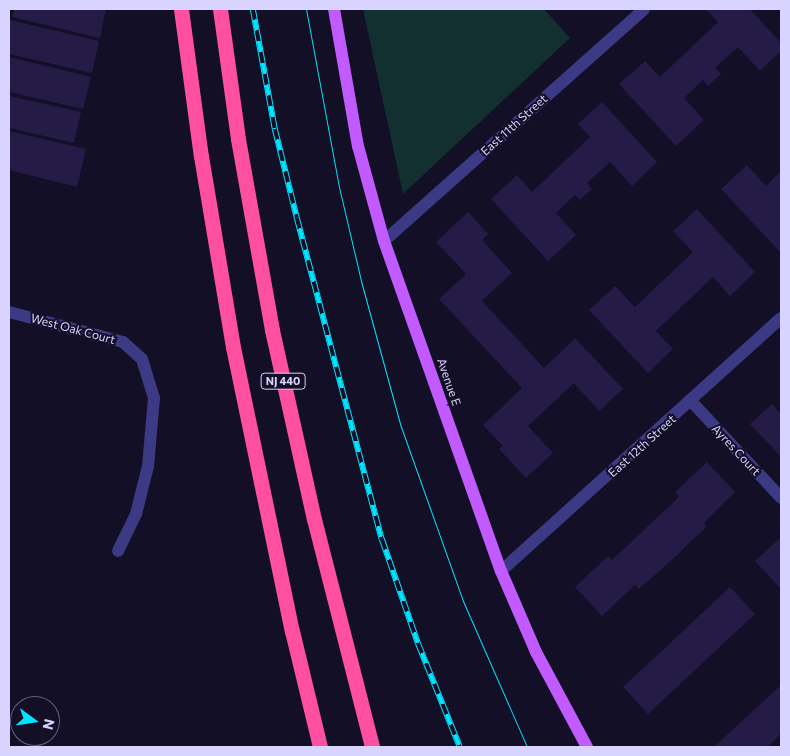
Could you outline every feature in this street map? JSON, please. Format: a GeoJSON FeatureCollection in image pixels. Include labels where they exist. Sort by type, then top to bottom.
{"type":"FeatureCollection","features":[{"type":"Feature","properties":{"kind":"highway"},"geometry":{"type":"LineString","coordinates":[[181,9],[201,156],[235,357],[292,631],[320,747]]}},
{"type":"Feature","properties":{"kind":"highway","name":"NJ 440"},"geometry":{"type":"LineString","coordinates":[[220,9],[238,140],[272,330],[316,528],[372,747]]}},
{"type":"Feature","properties":{"kind":"main road","name":"Avenue E"},"geometry":{"type":"LineString","coordinates":[[334,9],[358,146],[384,241],[501,571],[536,652],[587,747]]}},
{"type":"Feature","properties":{"kind":"street","name":"East 11th Street"},"geometry":{"type":"LineString","coordinates":[[384,241],[644,9]]}},
{"type":"Feature","properties":{"kind":"street","name":"West Oak Court"},"geometry":{"type":"LineString","coordinates":[[9,312],[123,342],[142,359],[154,398],[148,466],[136,514],[118,550]]}},
{"type":"Feature","properties":{"kind":"street","name":"East 12th Street"},"geometry":{"type":"LineString","coordinates":[[501,571],[781,318]]}},
{"type":"Feature","properties":{"kind":"street","name":"Ayres Court"},"geometry":{"type":"LineString","coordinates":[[691,401],[781,498]]}},
{"type":"Feature","properties":{"kind":"green space"},"geometry":{"type":"Polygon","coordinates":[[[363,9],[544,9],[570,38],[403,194],[363,9]]]}},
{"type":"Feature","properties":{"kind":"building"},"geometry":{"type":"Polygon","coordinates":[[[14,9],[106,9],[100,38],[12,17],[14,9]]]}},
{"type":"Feature","properties":{"kind":"building"},"geometry":{"type":"Polygon","coordinates":[[[706,9],[750,9],[781,43],[781,51],[760,71],[738,47],[715,68],[721,74],[708,86],[703,80],[684,98],[704,120],[676,146],[619,84],[645,61],[660,77],[718,22],[706,9]]]}},
{"type":"Feature","properties":{"kind":"building"},"geometry":{"type":"Polygon","coordinates":[[[10,20],[99,41],[92,73],[9,54],[10,20]]]}},
{"type":"Feature","properties":{"kind":"building"},"geometry":{"type":"Polygon","coordinates":[[[9,57],[91,77],[83,109],[9,92],[9,57]]]}},
{"type":"Feature","properties":{"kind":"building"},"geometry":{"type":"Polygon","coordinates":[[[9,96],[81,112],[74,143],[9,128],[9,96]]]}},
{"type":"Feature","properties":{"kind":"building"},"geometry":{"type":"Polygon","coordinates":[[[602,102],[657,162],[632,186],[610,162],[587,183],[592,189],[580,200],[575,195],[556,213],[576,235],[548,261],[491,199],[517,175],[532,192],[590,137],[578,124],[602,102]]]}},
{"type":"Feature","properties":{"kind":"building"},"geometry":{"type":"Polygon","coordinates":[[[9,131],[86,149],[77,187],[9,170],[9,131]]]}},
{"type":"Feature","properties":{"kind":"building"},"geometry":{"type":"Polygon","coordinates":[[[747,165],[766,186],[781,171],[780,252],[721,189],[747,165]]]}},
{"type":"Feature","properties":{"kind":"building"},"geometry":{"type":"Polygon","coordinates":[[[697,209],[755,272],[730,296],[713,277],[656,331],[673,349],[648,373],[589,310],[615,286],[635,307],[693,252],[673,231],[697,209]]]}},
{"type":"Feature","properties":{"kind":"building"},"geometry":{"type":"Polygon","coordinates":[[[468,212],[488,234],[482,240],[512,273],[482,301],[544,368],[575,338],[623,389],[599,411],[574,383],[528,426],[553,453],[526,478],[499,449],[503,446],[483,425],[522,388],[439,299],[466,274],[436,242],[468,212]]]}},
{"type":"Feature","properties":{"kind":"building"},"geometry":{"type":"Polygon","coordinates":[[[772,404],[781,414],[781,457],[750,424],[772,404]]]}},
{"type":"Feature","properties":{"kind":"building"},"geometry":{"type":"Polygon","coordinates":[[[707,462],[735,492],[704,523],[707,526],[675,557],[639,589],[635,585],[602,616],[575,587],[608,556],[612,560],[679,497],[675,492],[707,462]]]}},
{"type":"Feature","properties":{"kind":"building"},"geometry":{"type":"Polygon","coordinates":[[[781,539],[781,589],[755,561],[781,539]]]}},
{"type":"Feature","properties":{"kind":"building"},"geometry":{"type":"Polygon","coordinates":[[[730,587],[755,614],[648,714],[623,687],[730,587]]]}},
{"type":"Feature","properties":{"kind":"building"},"geometry":{"type":"Polygon","coordinates":[[[781,685],[781,733],[775,740],[767,747],[714,747],[781,685]]]}},
{"type":"Feature","properties":{"kind":"tram line"},"geometry":{"type":"LineString","coordinates":[[306,9],[339,187],[361,281],[400,424],[463,601],[527,747]]}},
{"type":"Feature","properties":{"kind":"railway"},"geometry":{"type":"LineString","coordinates":[[253,9],[275,129],[382,539],[418,643],[460,747]]}}]}
